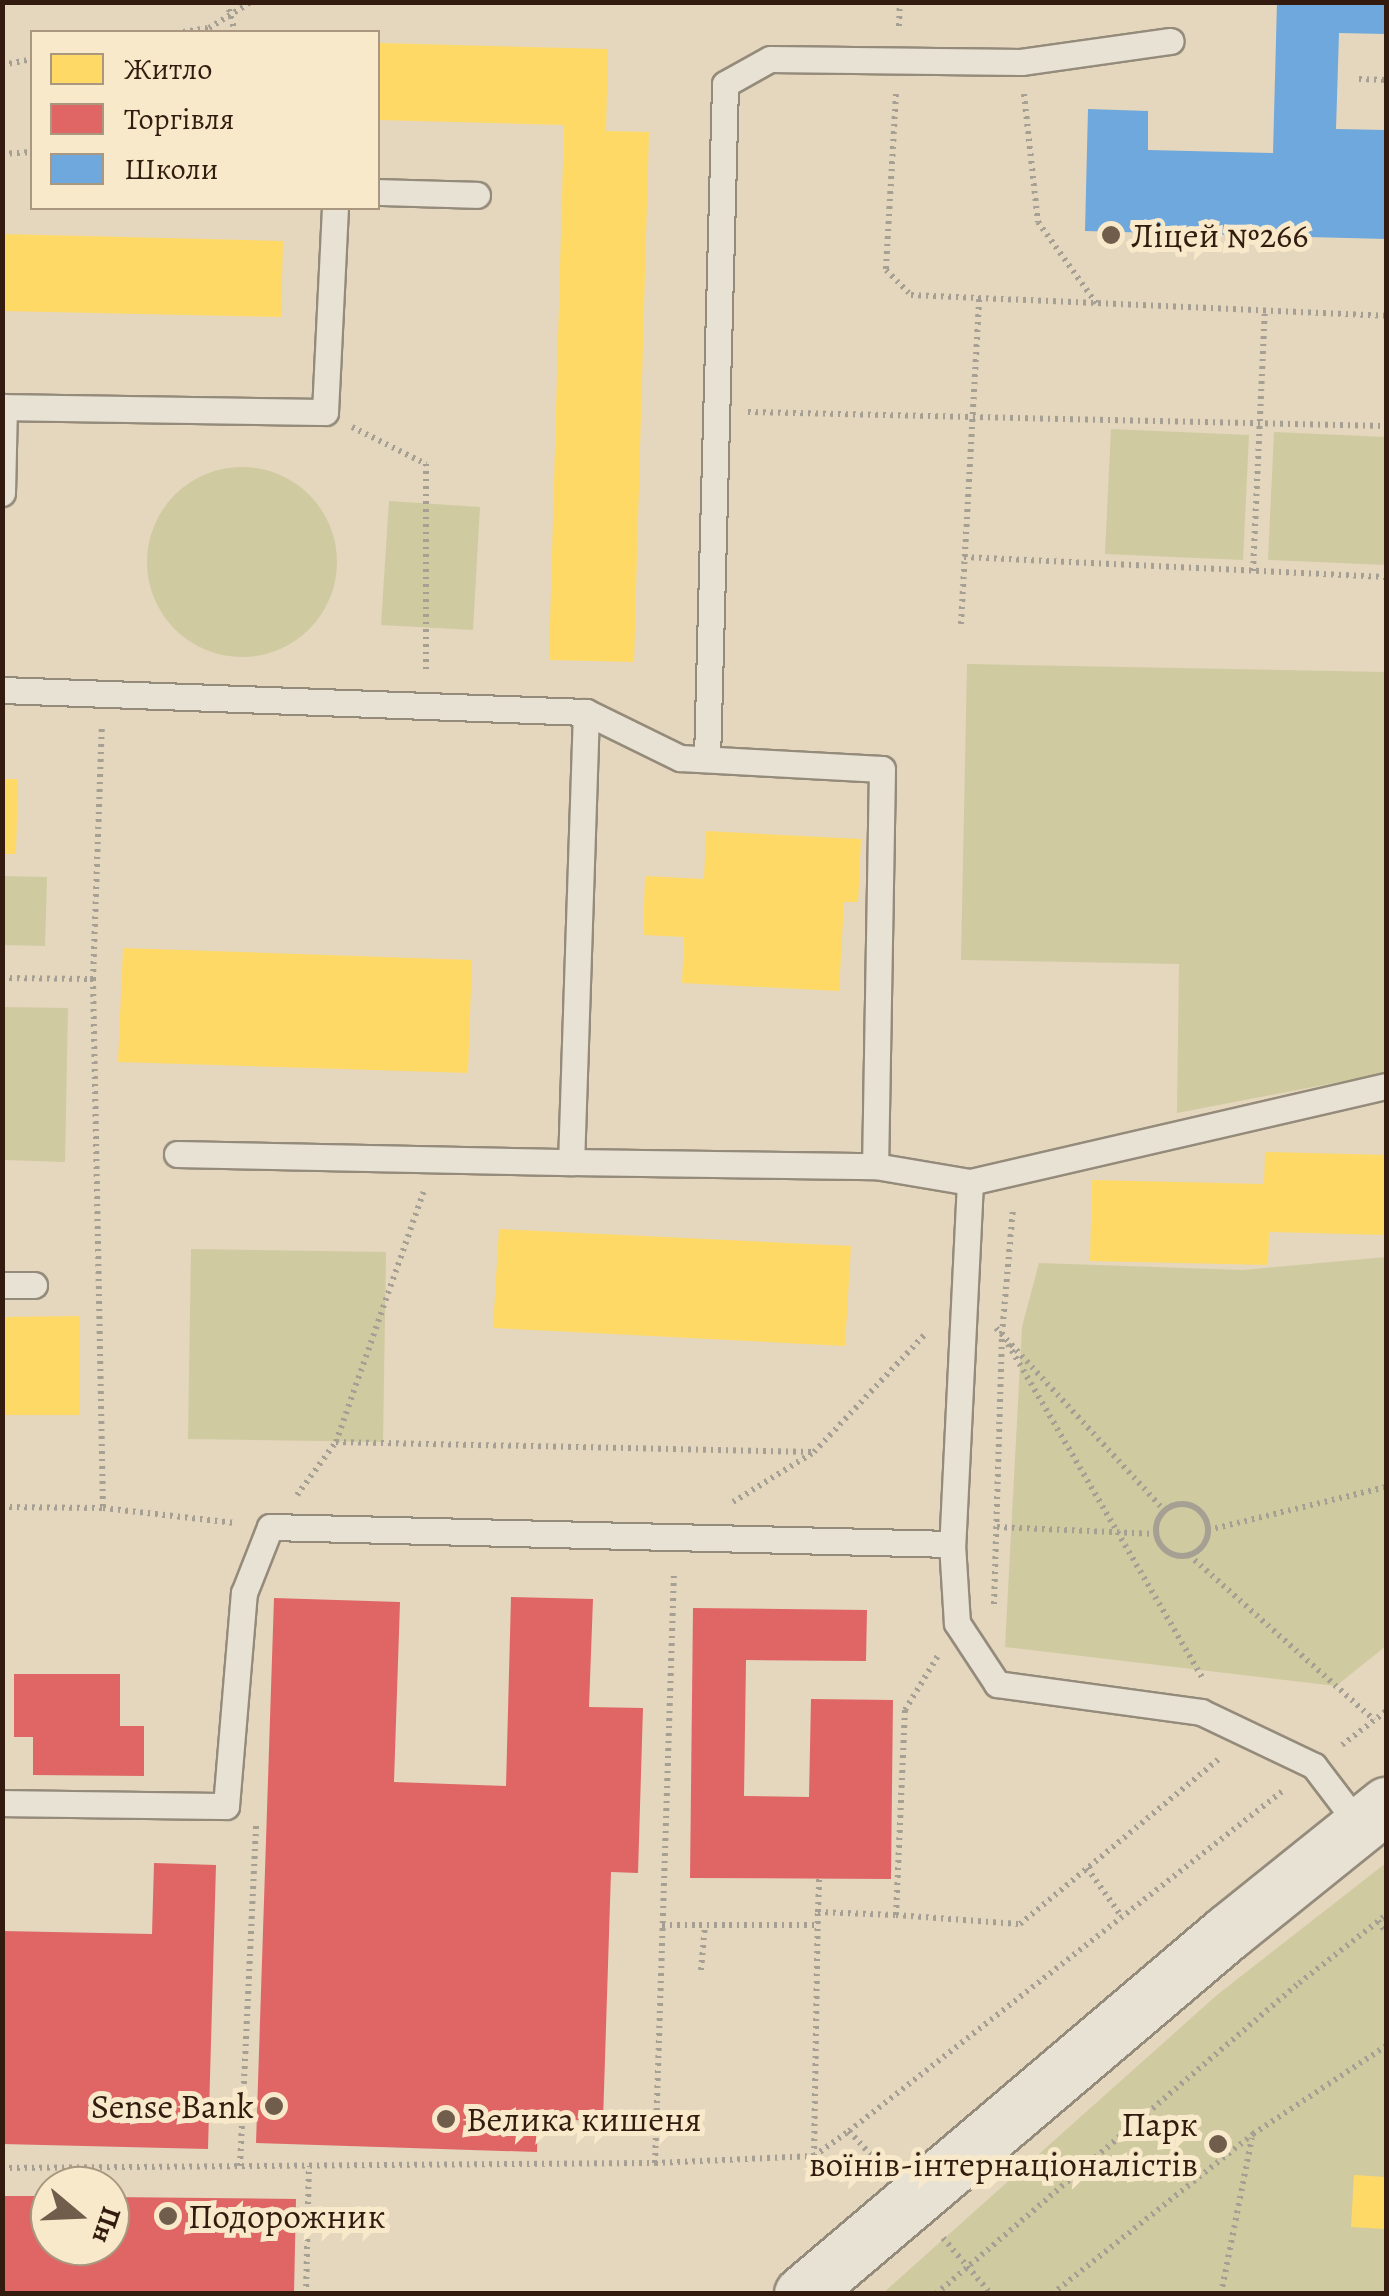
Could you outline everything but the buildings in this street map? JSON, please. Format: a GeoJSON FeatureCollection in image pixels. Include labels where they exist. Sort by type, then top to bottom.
{"type":"FeatureCollection","features":[{"type":"Feature","properties":{"kind":"street"},"geometry":{"type":"LineString","coordinates":[[802,2294],[1373,1815]]}},
{"type":"Feature","properties":{"kind":"lane"},"geometry":{"type":"LineString","coordinates":[[708,760],[725,84],[770,59],[1021,62],[1171,41]]}},
{"type":"Feature","properties":{"kind":"lane"},"geometry":{"type":"LineString","coordinates":[[380,192],[477,195]]}},
{"type":"Feature","properties":{"kind":"lane"},"geometry":{"type":"LineString","coordinates":[[2,493],[4,407],[324,412],[335,210]]}},
{"type":"Feature","properties":{"kind":"lane"},"geometry":{"type":"LineString","coordinates":[[2,690],[586,712],[680,758],[882,769],[875,1166]]}},
{"type":"Feature","properties":{"kind":"lane"},"geometry":{"type":"LineString","coordinates":[[571,1162],[586,712]]}},
{"type":"Feature","properties":{"kind":"lane"},"geometry":{"type":"LineString","coordinates":[[178,1154],[875,1166],[970,1182],[1386,1086]]}},
{"type":"Feature","properties":{"kind":"lane"},"geometry":{"type":"LineString","coordinates":[[970,1182],[952,1544],[958,1623],[997,1684],[1202,1712],[1314,1766],[1373,1815]]}},
{"type":"Feature","properties":{"kind":"lane"},"geometry":{"type":"LineString","coordinates":[[2,1284],[34,1285]]}},
{"type":"Feature","properties":{"kind":"lane"},"geometry":{"type":"LineString","coordinates":[[2,1803],[226,1806],[244,1593],[270,1527],[952,1544]]}},
{"type":"Feature","properties":{"kind":"path"},"geometry":{"type":"LineString","coordinates":[[226,2],[235,30]]}},
{"type":"Feature","properties":{"kind":"path"},"geometry":{"type":"LineString","coordinates":[[196,30],[209,28],[252,2]]}},
{"type":"Feature","properties":{"kind":"path"},"geometry":{"type":"LineString","coordinates":[[900,2],[886,270],[912,296],[1386,316]]}},
{"type":"Feature","properties":{"kind":"path"},"geometry":{"type":"LineString","coordinates":[[2,65],[30,59]]}},
{"type":"Feature","properties":{"kind":"path"},"geometry":{"type":"LineString","coordinates":[[1021,62],[1038,222],[1096,304]]}},
{"type":"Feature","properties":{"kind":"path"},"geometry":{"type":"LineString","coordinates":[[1359,78],[1386,80]]}},
{"type":"Feature","properties":{"kind":"path"},"geometry":{"type":"LineString","coordinates":[[2,154],[30,152]]}},
{"type":"Feature","properties":{"kind":"path"},"geometry":{"type":"LineString","coordinates":[[962,624],[979,298]]}},
{"type":"Feature","properties":{"kind":"path"},"geometry":{"type":"LineString","coordinates":[[1253,571],[1265,311]]}},
{"type":"Feature","properties":{"kind":"path"},"geometry":{"type":"LineString","coordinates":[[324,412],[426,464],[426,706]]}},
{"type":"Feature","properties":{"kind":"path"},"geometry":{"type":"LineString","coordinates":[[716,413],[1386,426]]}},
{"type":"Feature","properties":{"kind":"path"},"geometry":{"type":"LineString","coordinates":[[964,558],[1386,577]]}},
{"type":"Feature","properties":{"kind":"path"},"geometry":{"type":"LineString","coordinates":[[103,694],[93,979],[103,1508]]}},
{"type":"Feature","properties":{"kind":"path"},"geometry":{"type":"LineString","coordinates":[[2,978],[93,979]]}},
{"type":"Feature","properties":{"kind":"path"},"geometry":{"type":"LineString","coordinates":[[2,1507],[103,1508],[270,1527],[336,1442],[435,1159]]}},
{"type":"Feature","properties":{"kind":"path"},"geometry":{"type":"LineString","coordinates":[[994,1612],[1002,1334],[1015,1171]]}},
{"type":"Feature","properties":{"kind":"path"},"geometry":{"type":"LineString","coordinates":[[655,2163],[676,1537],[814,1452],[964,1292],[1165,1511]]}},
{"type":"Feature","properties":{"kind":"path"},"geometry":{"type":"LineString","coordinates":[[1002,1334],[1208,1688],[1191,1683]]}},
{"type":"Feature","properties":{"kind":"path"},"geometry":{"type":"LineString","coordinates":[[336,1442],[814,1452]]}},
{"type":"Feature","properties":{"kind":"path"},"geometry":{"type":"LineString","coordinates":[[1208,1530],[1386,1487]]}},
{"type":"Feature","properties":{"kind":"path"},"geometry":{"type":"LineString","coordinates":[[1157,1534],[1172,1554],[1189,1555],[1203,1546],[1208,1530],[1203,1515],[1189,1506],[1165,1511]]}},
{"type":"Feature","properties":{"kind":"path"},"geometry":{"type":"LineString","coordinates":[[1157,1534],[1165,1511]]}},
{"type":"Feature","properties":{"kind":"path"},"geometry":{"type":"LineString","coordinates":[[997,1528],[1157,1534]]}},
{"type":"Feature","properties":{"kind":"path"},"geometry":{"type":"LineString","coordinates":[[1189,1555],[1374,1720]]}},
{"type":"Feature","properties":{"kind":"path"},"geometry":{"type":"LineString","coordinates":[[896,1915],[905,1710],[958,1623]]}},
{"type":"Feature","properties":{"kind":"path"},"geometry":{"type":"LineString","coordinates":[[2,2168],[655,2163],[814,2156],[1386,1711]]}},
{"type":"Feature","properties":{"kind":"path"},"geometry":{"type":"LineString","coordinates":[[818,1912],[1020,1924],[1248,1734]]}},
{"type":"Feature","properties":{"kind":"path"},"geometry":{"type":"LineString","coordinates":[[240,2166],[257,1807]]}},
{"type":"Feature","properties":{"kind":"path"},"geometry":{"type":"LineString","coordinates":[[1087,1868],[1122,1917]]}},
{"type":"Feature","properties":{"kind":"path"},"geometry":{"type":"LineString","coordinates":[[814,2156],[819,1878]]}},
{"type":"Feature","properties":{"kind":"path"},"geometry":{"type":"LineString","coordinates":[[936,2294],[1299,1983],[1386,1915]]}},
{"type":"Feature","properties":{"kind":"path"},"geometry":{"type":"LineString","coordinates":[[1378,1922],[1386,1932]]}},
{"type":"Feature","properties":{"kind":"path"},"geometry":{"type":"LineString","coordinates":[[662,1925],[817,1925]]}},
{"type":"Feature","properties":{"kind":"path"},"geometry":{"type":"LineString","coordinates":[[701,1970],[705,1925]]}},
{"type":"Feature","properties":{"kind":"path"},"geometry":{"type":"LineString","coordinates":[[1052,2294],[1253,2134],[1386,2046]]}},
{"type":"Feature","properties":{"kind":"path"},"geometry":{"type":"LineString","coordinates":[[849,2131],[991,2294]]}},
{"type":"Feature","properties":{"kind":"path"},"geometry":{"type":"LineString","coordinates":[[1221,2294],[1253,2134]]}},
{"type":"Feature","properties":{"kind":"path"},"geometry":{"type":"LineString","coordinates":[[306,2294],[309,2166]]}},
{"type":"Feature","properties":{"kind":"shaded area"},"geometry":{"type":"Polygon","coordinates":[[[1111,429],[1249,435],[1243,560],[1105,554],[1111,429]]]}},
{"type":"Feature","properties":{"kind":"shaded area"},"geometry":{"type":"Polygon","coordinates":[[[1274,432],[1386,437],[1386,565],[1268,560],[1274,432]]]}},
{"type":"Feature","properties":{"kind":"shaded area"},"geometry":{"type":"Polygon","coordinates":[[[242,467],[278,474],[309,495],[330,526],[337,562],[330,598],[309,629],[278,650],[242,657],[206,650],[175,629],[154,598],[147,562],[154,526],[175,495],[206,474],[242,467]]]}},
{"type":"Feature","properties":{"kind":"shaded area"},"geometry":{"type":"Polygon","coordinates":[[[389,501],[480,507],[473,630],[381,625],[389,501]]]}},
{"type":"Feature","properties":{"kind":"shaded area"},"geometry":{"type":"Polygon","coordinates":[[[967,664],[1386,672],[1386,1073],[1177,1113],[1179,964],[961,960],[967,664]]]}},
{"type":"Feature","properties":{"kind":"shaded area"},"geometry":{"type":"Polygon","coordinates":[[[3,876],[47,877],[45,946],[3,945],[3,876]]]}},
{"type":"Feature","properties":{"kind":"shaded area"},"geometry":{"type":"Polygon","coordinates":[[[3,1007],[68,1008],[65,1162],[3,1160],[3,1007]]]}},
{"type":"Feature","properties":{"kind":"shaded area"},"geometry":{"type":"Polygon","coordinates":[[[191,1249],[386,1252],[383,1442],[188,1439],[191,1249]]]}},
{"type":"Feature","properties":{"kind":"shaded area"},"geometry":{"type":"Polygon","coordinates":[[[1386,1257],[1386,1646],[1336,1686],[1005,1647],[1022,1327],[1039,1263],[1243,1270],[1386,1257]]]}},
{"type":"Feature","properties":{"kind":"shaded area","name":"Парк воїнів-інтернаціоналістів"},"geometry":{"type":"Polygon","coordinates":[[[1386,1863],[1386,2293],[882,2294],[1217,1995],[1386,1863]]]}},
{"type":"Feature","properties":{"kind":"place","name":"Ліцей №266"},"geometry":{"type":"Point","coordinates":[1111,235]}},
{"type":"Feature","properties":{"kind":"place","name":"Sense Bank"},"geometry":{"type":"Point","coordinates":[274,2106]}},
{"type":"Feature","properties":{"kind":"place","name":"Велика кишеня"},"geometry":{"type":"Point","coordinates":[446,2119]}},
{"type":"Feature","properties":{"kind":"place","name":"Парк воїнів-інтернаціоналістів"},"geometry":{"type":"Point","coordinates":[1218,2144]}},
{"type":"Feature","properties":{"kind":"place","name":"Подорожник"},"geometry":{"type":"Point","coordinates":[168,2216]}}]}
